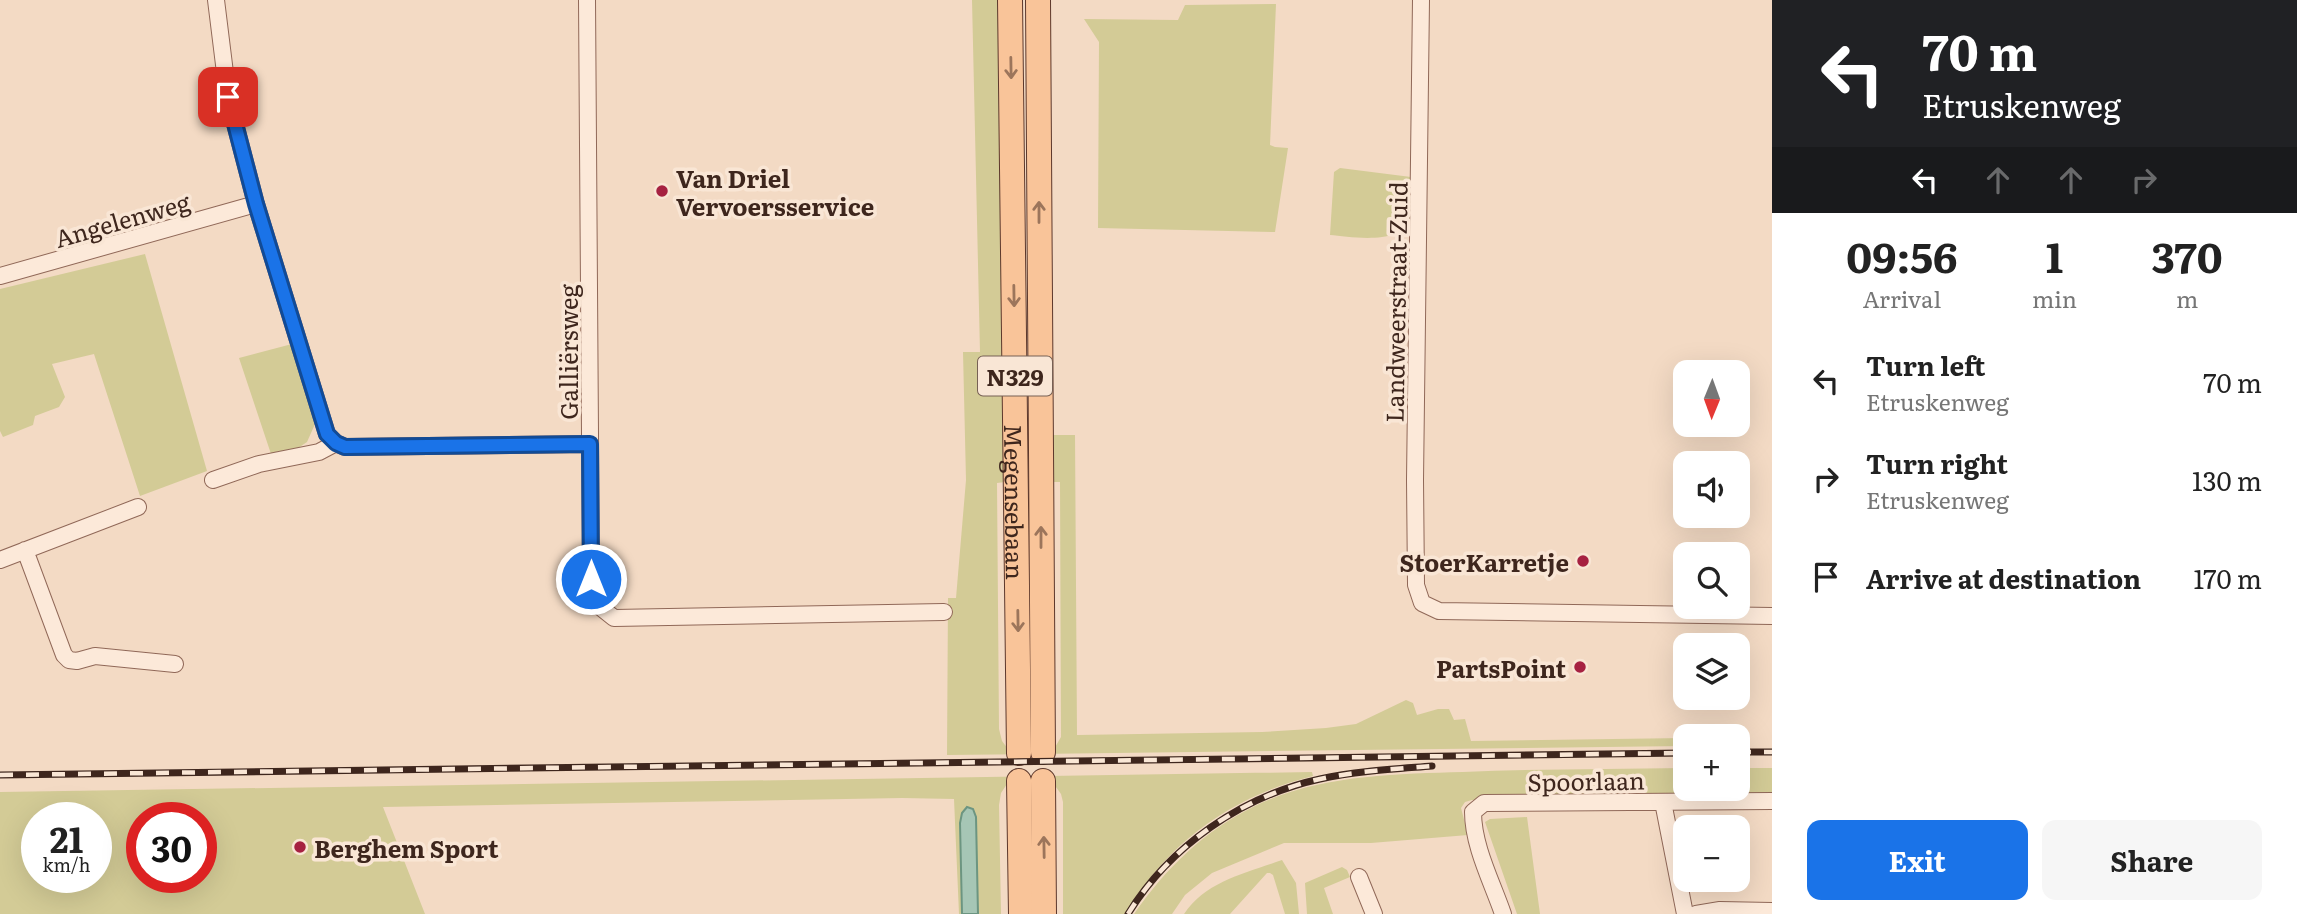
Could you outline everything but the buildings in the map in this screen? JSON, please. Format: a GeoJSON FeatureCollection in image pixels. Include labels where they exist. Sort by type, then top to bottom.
{"type":"FeatureCollection","features":[{"type":"Feature","properties":{"kind":"main road","name":"Megensebaan"},"geometry":{"type":"LineString","coordinates":[[1010,0],[1031,752],[1038,0]]}},
{"type":"Feature","properties":{"kind":"main road"},"geometry":{"type":"LineString","coordinates":[[1021,914],[1031,781],[1044,914]]}},
{"type":"Feature","properties":{"kind":"street"},"geometry":{"type":"LineString","coordinates":[[216,0],[228,97],[256,204],[327,434],[345,447],[590,444]]}},
{"type":"Feature","properties":{"kind":"street","name":"Galliërsweg"},"geometry":{"type":"LineString","coordinates":[[587,0],[591,579],[599,606],[614,618],[944,612]]}},
{"type":"Feature","properties":{"kind":"street","name":"Landweerstraat-Zuid"},"geometry":{"type":"LineString","coordinates":[[1421,0],[1415,493],[1416,585],[1422,603],[1439,611],[1772,616]]}},
{"type":"Feature","properties":{"kind":"street","name":"Angelenweg"},"geometry":{"type":"LineString","coordinates":[[0,276],[256,204]]}},
{"type":"Feature","properties":{"kind":"street"},"geometry":{"type":"LineString","coordinates":[[213,480],[260,464],[319,452],[336,443]]}},
{"type":"Feature","properties":{"kind":"street"},"geometry":{"type":"LineString","coordinates":[[0,559],[138,507]]}},
{"type":"Feature","properties":{"kind":"street"},"geometry":{"type":"LineString","coordinates":[[25,550],[64,654],[69,660],[77,661],[95,656],[175,664]]}},
{"type":"Feature","properties":{"kind":"street","name":"Spoorlaan"},"geometry":{"type":"LineString","coordinates":[[1503,914],[1476,838],[1473,822],[1473,812],[1484,803],[1772,801]]}},
{"type":"Feature","properties":{"kind":"street"},"geometry":{"type":"LineString","coordinates":[[1663,802],[1685,914]]}},
{"type":"Feature","properties":{"kind":"street"},"geometry":{"type":"LineString","coordinates":[[1359,877],[1374,914]]}},
{"type":"Feature","properties":{"kind":"street"},"geometry":{"type":"LineString","coordinates":[[1696,914],[1720,910],[1755,913],[1772,911]]}},
{"type":"Feature","properties":{"kind":"shaded area"},"geometry":{"type":"Polygon","coordinates":[[[972,0],[1004,0],[1005,482],[997,483],[999,729],[1002,741],[1008,749],[1054,749],[1061,737],[1060,482],[1052,482],[1048,435],[1075,435],[1077,735],[1262,732],[1326,728],[1356,724],[1406,700],[1413,703],[1417,715],[1449,709],[1454,720],[1465,719],[1471,741],[1673,738],[1673,746],[947,755],[948,598],[956,598],[966,480],[963,352],[980,352],[972,0]]]}},
{"type":"Feature","properties":{"kind":"shaded area"},"geometry":{"type":"Polygon","coordinates":[[[1276,4],[1270,145],[1288,148],[1275,232],[1098,228],[1099,42],[1084,19],[1178,20],[1185,5],[1276,4]]]}},
{"type":"Feature","properties":{"kind":"shaded area"},"geometry":{"type":"Polygon","coordinates":[[[1340,168],[1411,177],[1413,213],[1407,226],[1388,236],[1376,238],[1330,235],[1334,172],[1340,168]]]}},
{"type":"Feature","properties":{"kind":"shaded area"},"geometry":{"type":"Polygon","coordinates":[[[145,254],[207,471],[140,496],[94,354],[52,364],[65,397],[59,407],[35,416],[33,425],[3,437],[0,431],[0,289],[145,254]]]}},
{"type":"Feature","properties":{"kind":"shaded area"},"geometry":{"type":"Polygon","coordinates":[[[292,344],[315,424],[307,442],[272,457],[239,358],[292,344]]]}},
{"type":"Feature","properties":{"kind":"shaded area"},"geometry":{"type":"Polygon","coordinates":[[[1673,768],[1673,796],[1472,800],[1465,802],[1461,808],[1468,835],[1371,843],[1284,843],[1212,873],[1185,895],[1172,914],[1134,914],[1187,852],[1237,816],[1279,796],[1330,782],[1357,778],[1518,770],[1673,768]]]}},
{"type":"Feature","properties":{"kind":"shaded area"},"geometry":{"type":"Polygon","coordinates":[[[1750,768],[1772,768],[1772,794],[1750,794],[1750,768]]]}},
{"type":"Feature","properties":{"kind":"shaded area"},"geometry":{"type":"Polygon","coordinates":[[[1312,772],[1313,776],[1256,796],[1229,809],[1205,826],[1161,865],[1126,914],[1063,914],[1063,802],[1053,783],[1007,784],[1001,793],[1001,914],[959,914],[954,799],[902,798],[383,807],[425,914],[0,914],[0,792],[1312,772]]]}},
{"type":"Feature","properties":{"kind":"shaded area"},"geometry":{"type":"Polygon","coordinates":[[[967,807],[973,809],[976,817],[978,914],[962,914],[960,823],[962,813],[967,807]]]}},
{"type":"Feature","properties":{"kind":"shaded area"},"geometry":{"type":"Polygon","coordinates":[[[1527,817],[1540,914],[1517,914],[1485,822],[1490,819],[1527,817]]]}},
{"type":"Feature","properties":{"kind":"shaded area"},"geometry":{"type":"Polygon","coordinates":[[[1282,860],[1296,883],[1299,914],[1285,914],[1273,875],[1267,873],[1230,914],[1184,914],[1204,893],[1215,886],[1282,860]]]}},
{"type":"Feature","properties":{"kind":"shaded area"},"geometry":{"type":"Polygon","coordinates":[[[1342,867],[1350,877],[1324,888],[1333,914],[1307,914],[1305,883],[1342,867]]]}},
{"type":"Feature","properties":{"kind":"railway"},"geometry":{"type":"LineString","coordinates":[[1750,752],[1772,752]]}},
{"type":"Feature","properties":{"kind":"railway"},"geometry":{"type":"LineString","coordinates":[[0,775],[1673,753]]}},
{"type":"Feature","properties":{"kind":"railway"},"geometry":{"type":"LineString","coordinates":[[1128,914],[1145,889],[1187,846],[1236,811],[1291,787],[1320,779],[1432,766]]}},
{"type":"Feature","properties":{"kind":"place","name":"Van Driel Vervoersservice"},"geometry":{"type":"Point","coordinates":[662,191]}},
{"type":"Feature","properties":{"kind":"place","name":"StoerKarretje"},"geometry":{"type":"Point","coordinates":[1583,561]}},
{"type":"Feature","properties":{"kind":"place","name":"PartsPoint"},"geometry":{"type":"Point","coordinates":[1580,667]}},
{"type":"Feature","properties":{"kind":"place","name":"Berghem Sport"},"geometry":{"type":"Point","coordinates":[300,847]}},
{"type":"Feature","properties":{"kind":"route"},"geometry":{"type":"LineString","coordinates":[[228,97],[256,204],[327,434],[345,447],[590,444],[591,579]]}}]}
